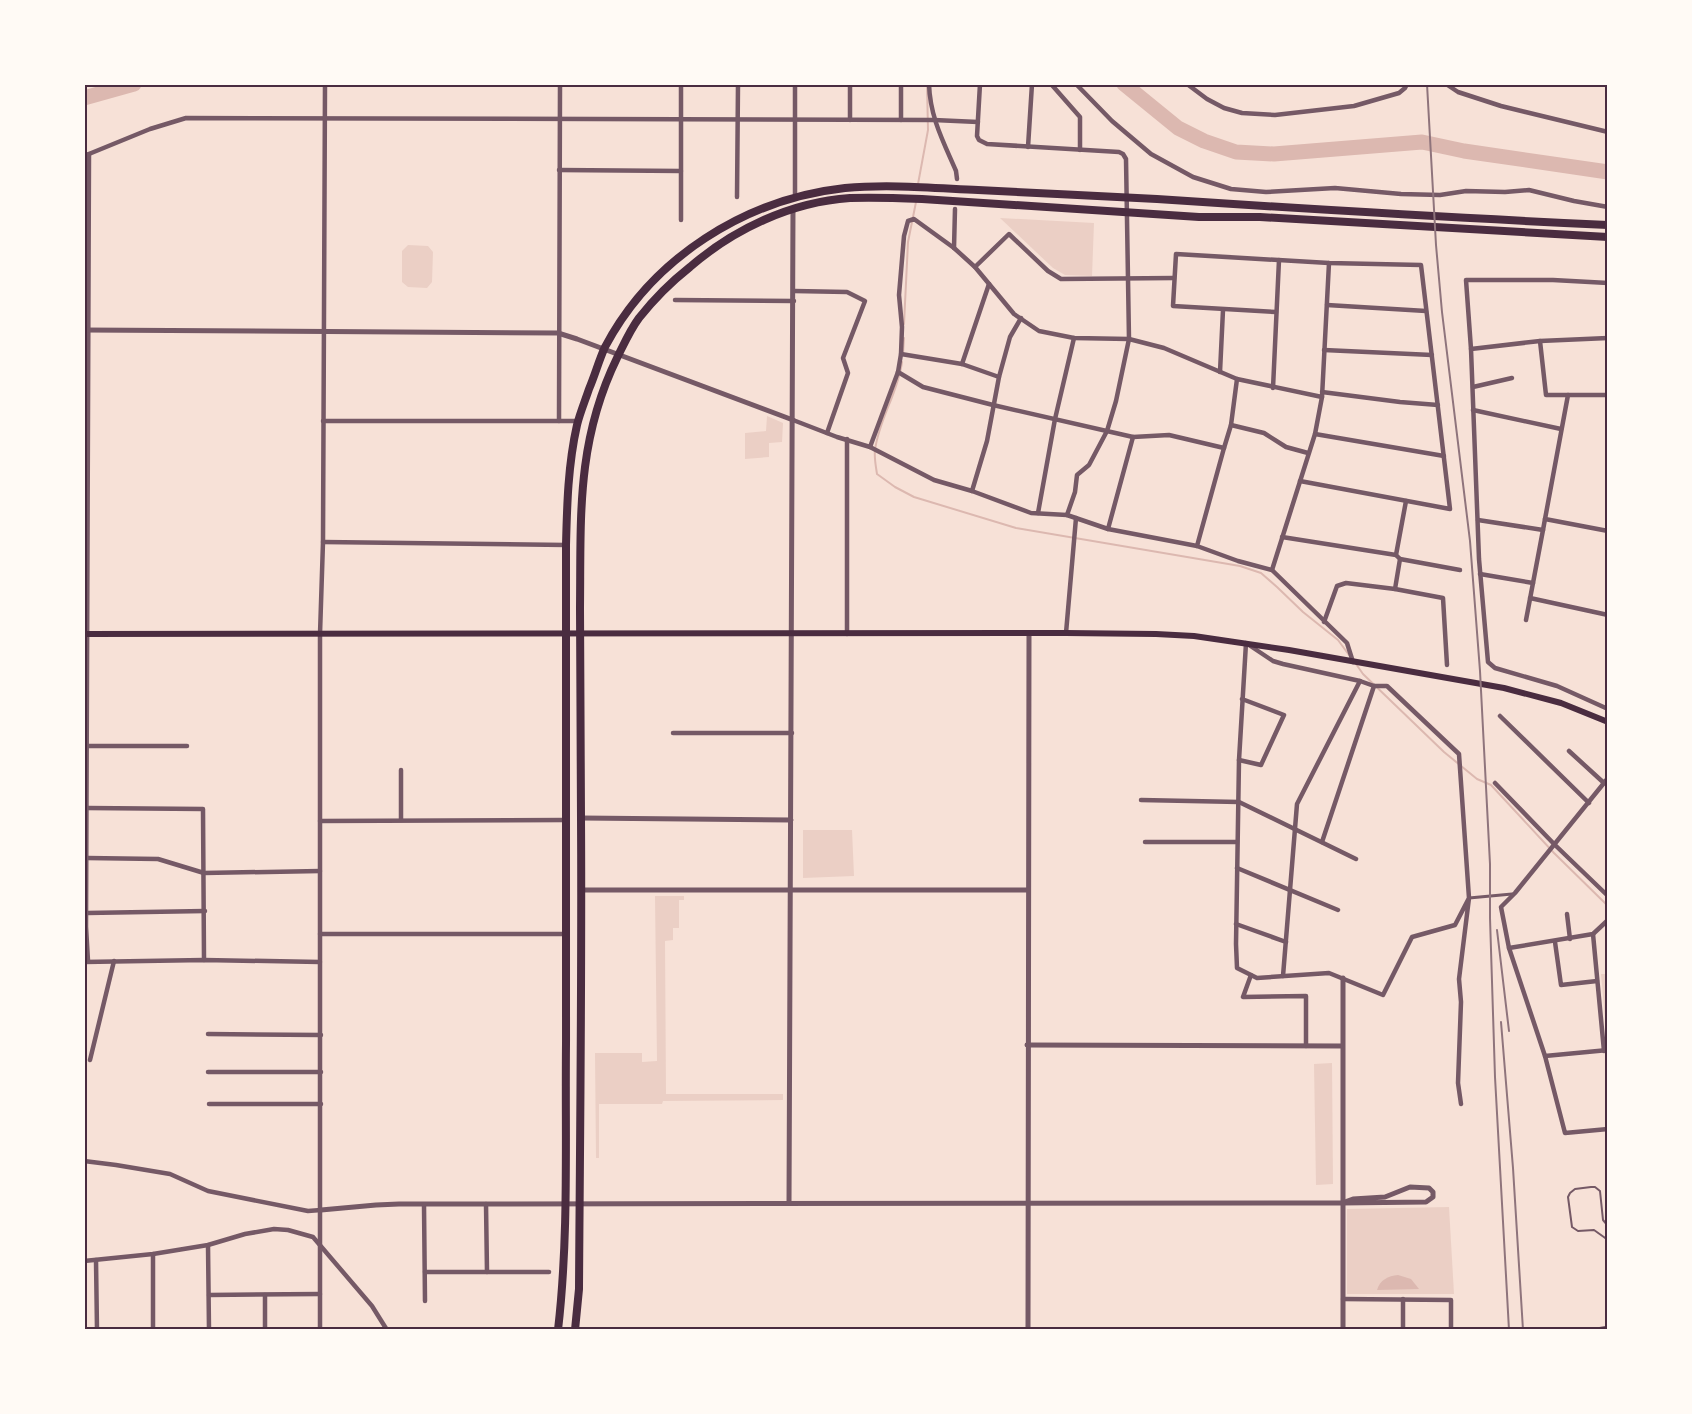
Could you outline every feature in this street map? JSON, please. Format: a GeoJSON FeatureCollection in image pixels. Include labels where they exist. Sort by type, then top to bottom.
{"type":"FeatureCollection","features":[{"type":"Feature","properties":{"kind":"highway"},"geometry":{"type":"LineString","coordinates":[[558,1330],[563,1288],[565,1204],[568,483],[578,421],[604,349],[625,314],[647,288],[693,245],[715,231],[795,198],[844,188],[886,186],[1608,225]]}},
{"type":"Feature","properties":{"kind":"highway"},"geometry":{"type":"LineString","coordinates":[[575,1330],[579,1290],[580,526],[586,456],[598,401],[605,382],[638,319],[666,287],[698,260],[740,231],[793,209],[846,198],[886,197],[1199,217],[1270,218],[1608,237]]}},
{"type":"Feature","properties":{"kind":"main road"},"geometry":{"type":"LineString","coordinates":[[86,634],[1066,633],[1194,636],[1504,688],[1561,703],[1608,722]]}},
{"type":"Feature","properties":{"kind":"street"},"geometry":{"type":"LineString","coordinates":[[320,1330],[320,634],[323,542],[325,84]]}},
{"type":"Feature","properties":{"kind":"street"},"geometry":{"type":"LineString","coordinates":[[559,421],[560,84]]}},
{"type":"Feature","properties":{"kind":"street"},"geometry":{"type":"LineString","coordinates":[[681,84],[681,220]]}},
{"type":"Feature","properties":{"kind":"street"},"geometry":{"type":"LineString","coordinates":[[737,197],[738,84]]}},
{"type":"Feature","properties":{"kind":"street"},"geometry":{"type":"LineString","coordinates":[[795,84],[795,198]]}},
{"type":"Feature","properties":{"kind":"street"},"geometry":{"type":"LineString","coordinates":[[850,84],[850,120]]}},
{"type":"Feature","properties":{"kind":"street"},"geometry":{"type":"LineString","coordinates":[[901,84],[901,120]]}},
{"type":"Feature","properties":{"kind":"street"},"geometry":{"type":"LineString","coordinates":[[929,84],[934,120],[956,171],[957,179]]}},
{"type":"Feature","properties":{"kind":"street"},"geometry":{"type":"LineString","coordinates":[[980,84],[977,136],[982,142],[1119,152],[1126,159],[1129,339],[1116,402],[1107,431],[1089,465],[1077,475],[1075,492],[1067,515]]}},
{"type":"Feature","properties":{"kind":"street"},"geometry":{"type":"LineString","coordinates":[[1028,147],[1032,84]]}},
{"type":"Feature","properties":{"kind":"street"},"geometry":{"type":"LineString","coordinates":[[1051,84],[1080,117],[1080,150]]}},
{"type":"Feature","properties":{"kind":"street"},"geometry":{"type":"LineString","coordinates":[[1076,84],[1112,121],[1151,154],[1192,177],[1231,189],[1266,192],[1335,188],[1422,195],[1466,191],[1529,190],[1608,207]]}},
{"type":"Feature","properties":{"kind":"street"},"geometry":{"type":"LineString","coordinates":[[1187,84],[1224,108],[1242,113],[1275,115],[1354,106],[1399,93],[1407,84]]}},
{"type":"Feature","properties":{"kind":"street"},"geometry":{"type":"LineString","coordinates":[[1446,84],[1458,92],[1501,106],[1608,132]]}},
{"type":"Feature","properties":{"kind":"street"},"geometry":{"type":"LineString","coordinates":[[321,962],[204,960],[86,962],[86,155],[186,117],[681,118],[978,122]]}},
{"type":"Feature","properties":{"kind":"street"},"geometry":{"type":"LineString","coordinates":[[560,170],[681,171]]}},
{"type":"Feature","properties":{"kind":"street"},"geometry":{"type":"LineString","coordinates":[[789,1203],[793,209]]}},
{"type":"Feature","properties":{"kind":"street"},"geometry":{"type":"LineString","coordinates":[[954,248],[955,209]]}},
{"type":"Feature","properties":{"kind":"street"},"geometry":{"type":"LineString","coordinates":[[870,447],[898,372],[903,327],[899,295],[904,236],[908,221],[914,219],[954,248],[975,267],[1014,314],[1039,332],[1074,338],[1129,339],[1164,348],[1236,379],[1272,388],[1322,395],[1438,405]]}},
{"type":"Feature","properties":{"kind":"street"},"geometry":{"type":"LineString","coordinates":[[975,267],[1009,234],[1048,271],[1061,279],[1174,278]]}},
{"type":"Feature","properties":{"kind":"street"},"geometry":{"type":"LineString","coordinates":[[1276,312],[1173,306],[1176,254],[1421,265],[1450,508],[1300,481]]}},
{"type":"Feature","properties":{"kind":"street"},"geometry":{"type":"LineString","coordinates":[[1272,388],[1279,260]]}},
{"type":"Feature","properties":{"kind":"street"},"geometry":{"type":"LineString","coordinates":[[1272,570],[1315,434],[1322,395],[1329,262]]}},
{"type":"Feature","properties":{"kind":"street"},"geometry":{"type":"LineString","coordinates":[[1608,283],[1553,280],[1466,280],[1473,387],[1480,574],[1488,662],[1496,668],[1557,686],[1608,710]]}},
{"type":"Feature","properties":{"kind":"street"},"geometry":{"type":"LineString","coordinates":[[962,364],[989,284]]}},
{"type":"Feature","properties":{"kind":"street"},"geometry":{"type":"LineString","coordinates":[[794,291],[847,292],[865,301],[843,358],[848,373],[827,433]]}},
{"type":"Feature","properties":{"kind":"street"},"geometry":{"type":"LineString","coordinates":[[675,300],[794,301]]}},
{"type":"Feature","properties":{"kind":"street"},"geometry":{"type":"LineString","coordinates":[[1327,305],[1426,311]]}},
{"type":"Feature","properties":{"kind":"street"},"geometry":{"type":"LineString","coordinates":[[1220,372],[1223,310]]}},
{"type":"Feature","properties":{"kind":"street"},"geometry":{"type":"LineString","coordinates":[[972,491],[987,441],[993,405],[1010,337],[1021,318]]}},
{"type":"Feature","properties":{"kind":"street"},"geometry":{"type":"LineString","coordinates":[[86,330],[558,333],[870,447],[934,480],[972,491],[1030,513],[1067,515],[1108,529],[1197,546],[1272,570],[1347,643],[1353,662]]}},
{"type":"Feature","properties":{"kind":"street"},"geometry":{"type":"LineString","coordinates":[[1038,513],[1055,419],[1074,338]]}},
{"type":"Feature","properties":{"kind":"street"},"geometry":{"type":"LineString","coordinates":[[1471,349],[1540,340],[1608,338]]}},
{"type":"Feature","properties":{"kind":"street"},"geometry":{"type":"LineString","coordinates":[[1540,340],[1546,395],[1608,395]]}},
{"type":"Feature","properties":{"kind":"street"},"geometry":{"type":"LineString","coordinates":[[1324,350],[1432,355]]}},
{"type":"Feature","properties":{"kind":"street"},"geometry":{"type":"LineString","coordinates":[[901,354],[962,364],[999,378]]}},
{"type":"Feature","properties":{"kind":"street"},"geometry":{"type":"LineString","coordinates":[[898,372],[923,387],[993,405],[1133,437],[1169,435],[1224,448]]}},
{"type":"Feature","properties":{"kind":"street"},"geometry":{"type":"LineString","coordinates":[[1473,387],[1512,378]]}},
{"type":"Feature","properties":{"kind":"street"},"geometry":{"type":"LineString","coordinates":[[1197,546],[1231,425],[1236,379]]}},
{"type":"Feature","properties":{"kind":"street"},"geometry":{"type":"LineString","coordinates":[[1526,620],[1568,395]]}},
{"type":"Feature","properties":{"kind":"street"},"geometry":{"type":"LineString","coordinates":[[1473,410],[1561,429]]}},
{"type":"Feature","properties":{"kind":"street"},"geometry":{"type":"LineString","coordinates":[[323,421],[578,421]]}},
{"type":"Feature","properties":{"kind":"street"},"geometry":{"type":"LineString","coordinates":[[1231,425],[1264,433],[1286,447],[1308,453]]}},
{"type":"Feature","properties":{"kind":"street"},"geometry":{"type":"LineString","coordinates":[[1315,434],[1444,456]]}},
{"type":"Feature","properties":{"kind":"street"},"geometry":{"type":"LineString","coordinates":[[1108,529],[1133,437]]}},
{"type":"Feature","properties":{"kind":"street"},"geometry":{"type":"LineString","coordinates":[[847,439],[847,634]]}},
{"type":"Feature","properties":{"kind":"street"},"geometry":{"type":"LineString","coordinates":[[1395,590],[1406,501]]}},
{"type":"Feature","properties":{"kind":"street"},"geometry":{"type":"LineString","coordinates":[[1066,633],[1076,518]]}},
{"type":"Feature","properties":{"kind":"street"},"geometry":{"type":"LineString","coordinates":[[1478,519],[1543,530]]}},
{"type":"Feature","properties":{"kind":"street"},"geometry":{"type":"LineString","coordinates":[[1545,519],[1608,531]]}},
{"type":"Feature","properties":{"kind":"street"},"geometry":{"type":"LineString","coordinates":[[1282,537],[1460,570]]}},
{"type":"Feature","properties":{"kind":"street"},"geometry":{"type":"LineString","coordinates":[[323,542],[566,545]]}},
{"type":"Feature","properties":{"kind":"street"},"geometry":{"type":"LineString","coordinates":[[1480,574],[1533,583]]}},
{"type":"Feature","properties":{"kind":"street"},"geometry":{"type":"LineString","coordinates":[[1324,622],[1337,586],[1346,583],[1443,598],[1447,665]]}},
{"type":"Feature","properties":{"kind":"street"},"geometry":{"type":"LineString","coordinates":[[1530,598],[1608,615]]}},
{"type":"Feature","properties":{"kind":"street"},"geometry":{"type":"LineString","coordinates":[[1028,1330],[1029,633]]}},
{"type":"Feature","properties":{"kind":"street"},"geometry":{"type":"LineString","coordinates":[[1461,1104],[1458,1083],[1461,1002],[1459,979],[1469,898],[1460,754],[1387,686],[1374,686],[1283,664],[1273,661],[1246,644],[1239,760],[1237,968],[1257,978],[1329,973],[1383,995],[1412,937],[1455,925],[1469,898]]}},
{"type":"Feature","properties":{"kind":"street"},"geometry":{"type":"LineString","coordinates":[[1283,976],[1297,804],[1360,681]]}},
{"type":"Feature","properties":{"kind":"street"},"geometry":{"type":"LineString","coordinates":[[1322,842],[1374,686]]}},
{"type":"Feature","properties":{"kind":"street"},"geometry":{"type":"LineString","coordinates":[[1239,760],[1261,765],[1284,715],[1242,699]]}},
{"type":"Feature","properties":{"kind":"street"},"geometry":{"type":"LineString","coordinates":[[1500,716],[1589,803]]}},
{"type":"Feature","properties":{"kind":"street"},"geometry":{"type":"LineString","coordinates":[[673,733],[792,734]]}},
{"type":"Feature","properties":{"kind":"street"},"geometry":{"type":"LineString","coordinates":[[87,746],[187,746]]}},
{"type":"Feature","properties":{"kind":"street"},"geometry":{"type":"LineString","coordinates":[[1569,751],[1606,781],[1501,907],[1509,948],[1545,1056],[1565,1133],[1608,1129]]}},
{"type":"Feature","properties":{"kind":"street"},"geometry":{"type":"LineString","coordinates":[[401,770],[401,820]]}},
{"type":"Feature","properties":{"kind":"street"},"geometry":{"type":"LineString","coordinates":[[1495,783],[1608,896]]}},
{"type":"Feature","properties":{"kind":"street"},"geometry":{"type":"LineString","coordinates":[[1141,800],[1239,802],[1356,859]]}},
{"type":"Feature","properties":{"kind":"street"},"geometry":{"type":"LineString","coordinates":[[87,808],[203,809],[204,960]]}},
{"type":"Feature","properties":{"kind":"street"},"geometry":{"type":"LineString","coordinates":[[581,818],[791,820]]}},
{"type":"Feature","properties":{"kind":"street"},"geometry":{"type":"LineString","coordinates":[[320,820],[566,820]]}},
{"type":"Feature","properties":{"kind":"street"},"geometry":{"type":"LineString","coordinates":[[1145,842],[1237,842]]}},
{"type":"Feature","properties":{"kind":"street"},"geometry":{"type":"LineString","coordinates":[[87,858],[158,859],[204,873],[320,871]]}},
{"type":"Feature","properties":{"kind":"street"},"geometry":{"type":"LineString","coordinates":[[1237,868],[1338,910]]}},
{"type":"Feature","properties":{"kind":"street"},"geometry":{"type":"LineString","coordinates":[[581,890],[1028,890]]}},
{"type":"Feature","properties":{"kind":"street"},"geometry":{"type":"LineString","coordinates":[[1469,898],[1515,893]]}},
{"type":"Feature","properties":{"kind":"street"},"geometry":{"type":"LineString","coordinates":[[87,913],[205,910]]}},
{"type":"Feature","properties":{"kind":"street"},"geometry":{"type":"LineString","coordinates":[[1567,914],[1570,939]]}},
{"type":"Feature","properties":{"kind":"street"},"geometry":{"type":"LineString","coordinates":[[1509,948],[1556,942],[1593,934],[1608,920]]}},
{"type":"Feature","properties":{"kind":"street"},"geometry":{"type":"LineString","coordinates":[[1236,924],[1286,942]]}},
{"type":"Feature","properties":{"kind":"street"},"geometry":{"type":"LineString","coordinates":[[320,934],[567,934]]}},
{"type":"Feature","properties":{"kind":"street"},"geometry":{"type":"LineString","coordinates":[[1545,1056],[1606,1051],[1593,934]]}},
{"type":"Feature","properties":{"kind":"street"},"geometry":{"type":"LineString","coordinates":[[1556,942],[1561,985],[1597,981]]}},
{"type":"Feature","properties":{"kind":"street"},"geometry":{"type":"LineString","coordinates":[[90,1060],[114,961]]}},
{"type":"Feature","properties":{"kind":"street"},"geometry":{"type":"LineString","coordinates":[[1251,975],[1243,997],[1306,996],[1306,1046]]}},
{"type":"Feature","properties":{"kind":"street"},"geometry":{"type":"LineString","coordinates":[[1343,1330],[1342,1046],[1344,978]]}},
{"type":"Feature","properties":{"kind":"street"},"geometry":{"type":"LineString","coordinates":[[208,1034],[321,1035]]}},
{"type":"Feature","properties":{"kind":"street"},"geometry":{"type":"LineString","coordinates":[[1027,1045],[1342,1046]]}},
{"type":"Feature","properties":{"kind":"street"},"geometry":{"type":"LineString","coordinates":[[208,1072],[321,1072]]}},
{"type":"Feature","properties":{"kind":"street"},"geometry":{"type":"LineString","coordinates":[[209,1104],[321,1104]]}},
{"type":"Feature","properties":{"kind":"street"},"geometry":{"type":"LineString","coordinates":[[84,1161],[116,1164],[170,1174],[208,1191],[308,1210],[376,1205],[486,1204],[1028,1204],[1342,1203],[1426,1202],[1434,1195],[1429,1188],[1410,1188],[1385,1197],[1353,1199],[1342,1203]]}},
{"type":"Feature","properties":{"kind":"street"},"geometry":{"type":"LineString","coordinates":[[486,1204],[487,1272]]}},
{"type":"Feature","properties":{"kind":"street"},"geometry":{"type":"LineString","coordinates":[[424,1205],[425,1301]]}},
{"type":"Feature","properties":{"kind":"street"},"geometry":{"type":"LineString","coordinates":[[84,1261],[153,1254],[208,1245],[245,1234],[274,1229],[288,1230],[313,1237],[320,1243],[372,1306],[387,1330]]}},
{"type":"Feature","properties":{"kind":"street"},"geometry":{"type":"LineString","coordinates":[[208,1245],[209,1330]]}},
{"type":"Feature","properties":{"kind":"street"},"geometry":{"type":"LineString","coordinates":[[153,1254],[153,1330]]}},
{"type":"Feature","properties":{"kind":"street"},"geometry":{"type":"LineString","coordinates":[[96,1260],[97,1330]]}},
{"type":"Feature","properties":{"kind":"street"},"geometry":{"type":"LineString","coordinates":[[425,1272],[549,1272]]}},
{"type":"Feature","properties":{"kind":"street"},"geometry":{"type":"LineString","coordinates":[[209,1295],[320,1294]]}},
{"type":"Feature","properties":{"kind":"street"},"geometry":{"type":"LineString","coordinates":[[265,1295],[265,1330]]}},
{"type":"Feature","properties":{"kind":"street"},"geometry":{"type":"LineString","coordinates":[[1343,1299],[1451,1300],[1451,1330]]}},
{"type":"Feature","properties":{"kind":"street"},"geometry":{"type":"LineString","coordinates":[[1403,1299],[1403,1330]]}},
{"type":"Feature","properties":{"kind":"street"},"geometry":{"type":"LineString","coordinates":[[1597,1330],[1608,1328]]}},
{"type":"Feature","properties":{"kind":"lane"},"geometry":{"type":"LineString","coordinates":[[1608,1226],[1604,1220],[1600,1191],[1595,1187],[1572,1191],[1568,1197],[1572,1227],[1578,1231],[1594,1230],[1608,1240]]}},
{"type":"Feature","properties":{"kind":"shaded area"},"geometry":{"type":"Polygon","coordinates":[[[1000,218],[1094,223],[1092,276],[1065,275],[1053,268],[1000,218]]]}},
{"type":"Feature","properties":{"kind":"shaded area"},"geometry":{"type":"Polygon","coordinates":[[[408,245],[428,246],[433,252],[432,282],[427,288],[408,287],[402,282],[402,251],[408,245]]]}},
{"type":"Feature","properties":{"kind":"shaded area"},"geometry":{"type":"Polygon","coordinates":[[[767,416],[783,423],[782,442],[769,443],[769,457],[745,459],[745,433],[766,431],[767,416]]]}},
{"type":"Feature","properties":{"kind":"shaded area"},"geometry":{"type":"Polygon","coordinates":[[[803,830],[852,830],[854,876],[803,878],[803,830]]]}},
{"type":"Feature","properties":{"kind":"shaded area"},"geometry":{"type":"Polygon","coordinates":[[[655,896],[684,896],[684,900],[679,900],[679,928],[673,928],[673,940],[665,941],[666,1094],[783,1094],[783,1100],[599,1104],[599,1158],[596,1158],[595,1053],[642,1053],[642,1062],[657,1061],[655,896]]]}},
{"type":"Feature","properties":{"kind":"shaded area"},"geometry":{"type":"Polygon","coordinates":[[[1601,974],[1608,974],[1608,1029],[1606,1029],[1601,974]]]}},
{"type":"Feature","properties":{"kind":"shaded area"},"geometry":{"type":"Polygon","coordinates":[[[1332,1063],[1333,1184],[1316,1185],[1314,1064],[1332,1063]]]}},
{"type":"Feature","properties":{"kind":"shaded area"},"geometry":{"type":"Polygon","coordinates":[[[1449,1207],[1454,1294],[1347,1294],[1347,1209],[1449,1207]]]}},
{"type":"Feature","properties":{"kind":"shaded area"},"geometry":{"type":"Polygon","coordinates":[[[1398,1275],[1411,1279],[1419,1289],[1377,1290],[1385,1279],[1398,1275]]]}},
{"type":"Feature","properties":{"kind":"waterway"},"geometry":{"type":"LineString","coordinates":[[84,98],[134,84]]}},
{"type":"Feature","properties":{"kind":"waterway"},"geometry":{"type":"LineString","coordinates":[[918,184],[928,130],[927,84]]}},
{"type":"Feature","properties":{"kind":"waterway"},"geometry":{"type":"LineString","coordinates":[[1124,84],[1178,128],[1204,141],[1236,152],[1274,154],[1422,142],[1464,151],[1608,172]]}},
{"type":"Feature","properties":{"kind":"waterway"},"geometry":{"type":"LineString","coordinates":[[904,324],[908,242],[916,202]]}},
{"type":"Feature","properties":{"kind":"waterway"},"geometry":{"type":"LineString","coordinates":[[903,354],[904,338]]}},
{"type":"Feature","properties":{"kind":"waterway"},"geometry":{"type":"LineString","coordinates":[[902,362],[897,384],[880,428],[875,453],[877,474],[895,487],[914,497],[1016,528],[1240,566],[1261,573],[1303,612],[1338,640],[1349,655]]}},
{"type":"Feature","properties":{"kind":"waterway"},"geometry":{"type":"LineString","coordinates":[[1356,664],[1363,674],[1444,752],[1477,779],[1491,785],[1554,853],[1608,906]]}},
{"type":"Feature","properties":{"kind":"railway"},"geometry":{"type":"LineString","coordinates":[[1427,84],[1442,312],[1470,541],[1480,671],[1490,864],[1495,1077],[1509,1330]]}},
{"type":"Feature","properties":{"kind":"railway"},"geometry":{"type":"LineString","coordinates":[[1497,930],[1509,1031]]}},
{"type":"Feature","properties":{"kind":"railway"},"geometry":{"type":"LineString","coordinates":[[1501,1022],[1523,1330]]}}]}
